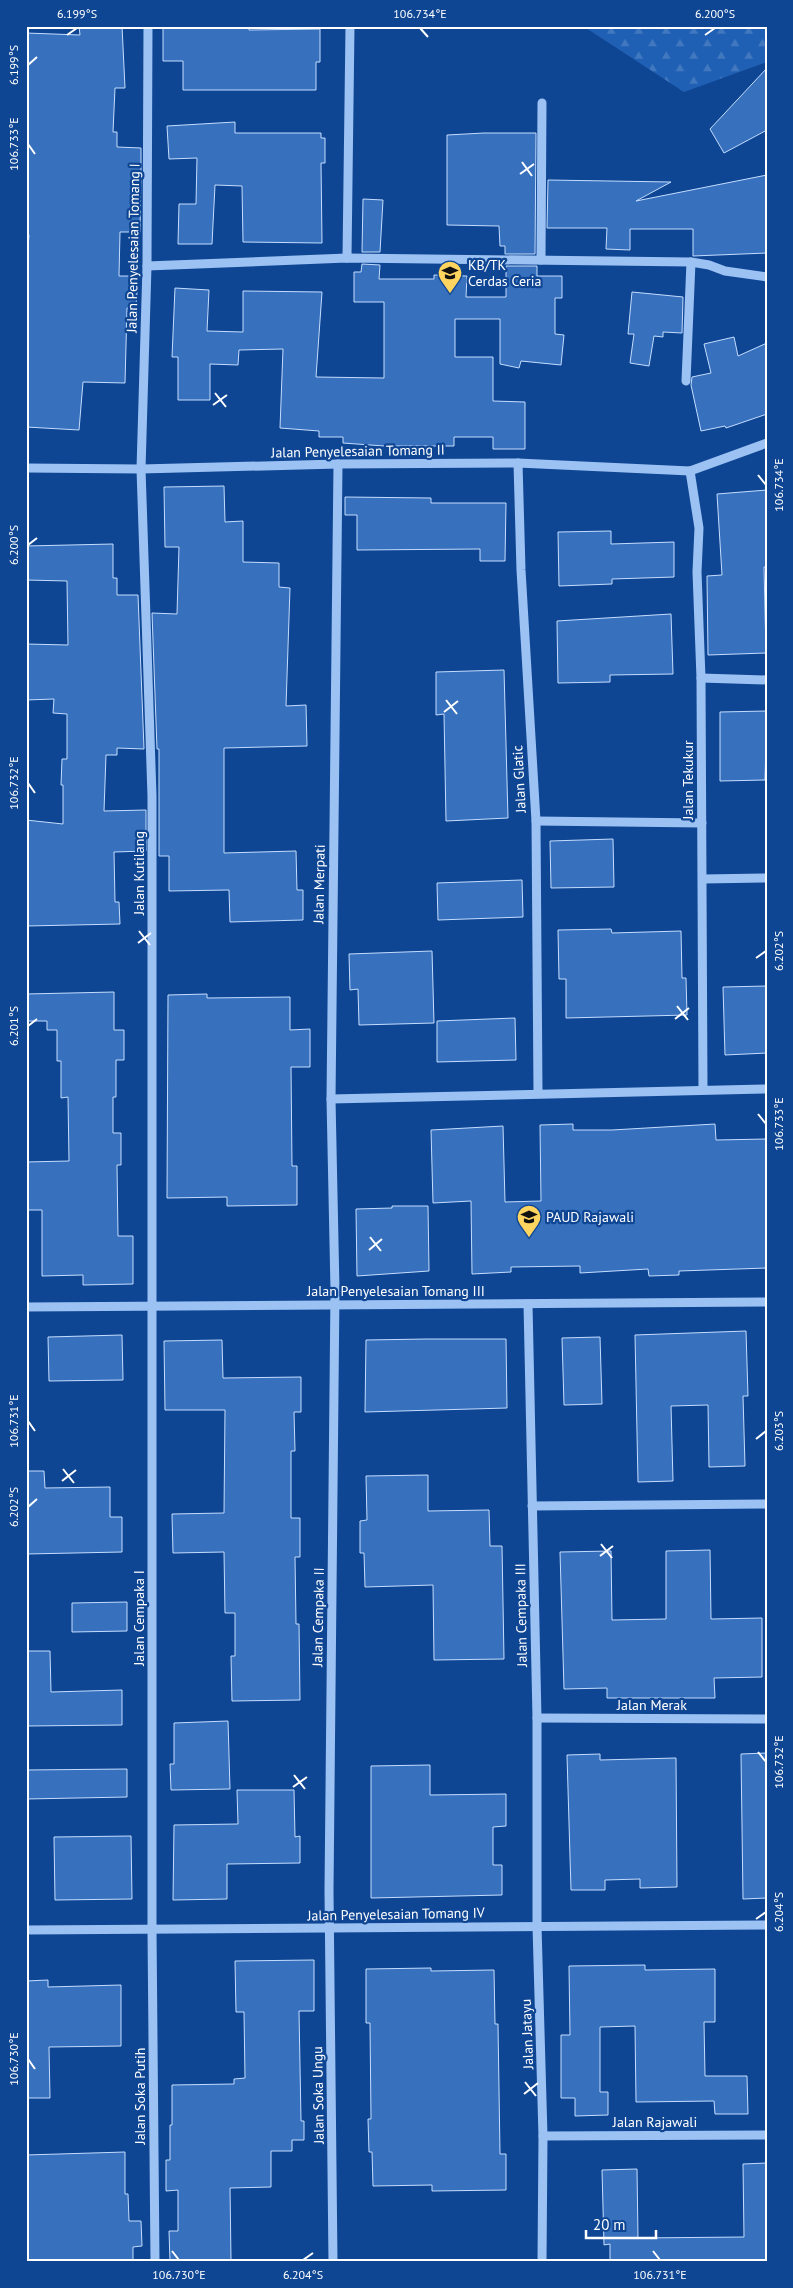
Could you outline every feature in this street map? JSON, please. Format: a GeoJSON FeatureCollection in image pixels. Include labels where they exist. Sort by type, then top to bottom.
{"type":"FeatureCollection","features":[{"type":"Feature","properties":{"kind":"street","name":"Jalan Penyelesaian Tomang I"},"geometry":{"type":"LineString","coordinates":[[141,469],[147,266],[148,26]]}},
{"type":"Feature","properties":{"kind":"street"},"geometry":{"type":"LineString","coordinates":[[347,258],[350,26]]}},
{"type":"Feature","properties":{"kind":"street"},"geometry":{"type":"LineString","coordinates":[[541,260],[542,103]]}},
{"type":"Feature","properties":{"kind":"street"},"geometry":{"type":"LineString","coordinates":[[147,266],[347,258],[691,262],[709,265],[725,271],[767,277]]}},
{"type":"Feature","properties":{"kind":"street"},"geometry":{"type":"LineString","coordinates":[[686,381],[691,262]]}},
{"type":"Feature","properties":{"kind":"street"},"geometry":{"type":"LineString","coordinates":[[690,471],[767,442]]}},
{"type":"Feature","properties":{"kind":"street","name":"Jalan Penyelesaian Tomang II"},"geometry":{"type":"LineString","coordinates":[[26,468],[141,469],[338,464],[518,463],[690,471]]}},
{"type":"Feature","properties":{"kind":"street","name":"Jalan Glatic"},"geometry":{"type":"LineString","coordinates":[[518,463],[521,570],[536,821],[538,1093]]}},
{"type":"Feature","properties":{"kind":"street","name":"Jalan Merpati"},"geometry":{"type":"LineString","coordinates":[[336,1305],[330,1099],[338,464]]}},
{"type":"Feature","properties":{"kind":"street","name":"Jalan Kutilang"},"geometry":{"type":"LineString","coordinates":[[141,469],[152,796],[153,1306]]}},
{"type":"Feature","properties":{"kind":"street","name":"Jalan Tekukur"},"geometry":{"type":"LineString","coordinates":[[690,471],[699,528],[697,572],[701,678],[703,1089]]}},
{"type":"Feature","properties":{"kind":"street"},"geometry":{"type":"LineString","coordinates":[[701,678],[767,680]]}},
{"type":"Feature","properties":{"kind":"street"},"geometry":{"type":"LineString","coordinates":[[536,821],[702,823]]}},
{"type":"Feature","properties":{"kind":"street"},"geometry":{"type":"LineString","coordinates":[[703,879],[767,878]]}},
{"type":"Feature","properties":{"kind":"street"},"geometry":{"type":"LineString","coordinates":[[330,1099],[767,1089]]}},
{"type":"Feature","properties":{"kind":"street","name":"Jalan Penyelesaian Tomang III"},"geometry":{"type":"LineString","coordinates":[[26,1307],[767,1302]]}},
{"type":"Feature","properties":{"kind":"street","name":"Jalan Cempaka III"},"geometry":{"type":"LineString","coordinates":[[528,1304],[537,1718],[537,1926]]}},
{"type":"Feature","properties":{"kind":"street","name":"Jalan Cempaka II"},"geometry":{"type":"LineString","coordinates":[[328,1929],[336,1305]]}},
{"type":"Feature","properties":{"kind":"street","name":"Jalan Cempaka I"},"geometry":{"type":"LineString","coordinates":[[152,1930],[153,1306]]}},
{"type":"Feature","properties":{"kind":"street"},"geometry":{"type":"LineString","coordinates":[[532,1506],[767,1504]]}},
{"type":"Feature","properties":{"kind":"street","name":"Jalan Merak"},"geometry":{"type":"LineString","coordinates":[[537,1718],[767,1719]]}},
{"type":"Feature","properties":{"kind":"street","name":"Jalan Penyelesaian Tomang IV"},"geometry":{"type":"LineString","coordinates":[[26,1930],[767,1925]]}},
{"type":"Feature","properties":{"kind":"street","name":"Jalan Jatayu"},"geometry":{"type":"LineString","coordinates":[[537,1926],[543,2136],[542,2262]]}},
{"type":"Feature","properties":{"kind":"street","name":"Jalan Soka Ungu"},"geometry":{"type":"LineString","coordinates":[[328,1929],[333,2262]]}},
{"type":"Feature","properties":{"kind":"street","name":"Jalan Soka Putih"},"geometry":{"type":"LineString","coordinates":[[152,1930],[155,2262]]}},
{"type":"Feature","properties":{"kind":"street","name":"Jalan Rajawali"},"geometry":{"type":"LineString","coordinates":[[543,2136],[767,2135]]}},
{"type":"Feature","properties":{"kind":"green space"},"geometry":{"type":"Polygon","coordinates":[[[583,26],[767,26],[767,62],[684,92],[583,26]]]}},
{"type":"Feature","properties":{"kind":"building"},"geometry":{"type":"Polygon","coordinates":[[[79,26],[122,26],[125,88],[115,88],[113,132],[117,132],[117,147],[141,148],[141,171],[140,232],[120,232],[119,276],[138,276],[136,308],[127,308],[125,383],[83,382],[79,430],[26,427],[26,274],[29,235],[26,235],[26,33],[80,35],[79,26]]]}},
{"type":"Feature","properties":{"kind":"building"},"geometry":{"type":"Polygon","coordinates":[[[249,27],[249,30],[320,29],[320,62],[316,62],[316,90],[183,90],[183,61],[163,61],[163,28],[249,27]]]}},
{"type":"Feature","properties":{"kind":"building"},"geometry":{"type":"Polygon","coordinates":[[[767,68],[767,130],[724,153],[710,129],[767,68]]]}},
{"type":"Feature","properties":{"kind":"building"},"geometry":{"type":"Polygon","coordinates":[[[235,122],[235,133],[321,133],[321,138],[325,138],[325,163],[321,163],[322,243],[243,242],[242,186],[215,185],[212,244],[178,244],[179,204],[196,204],[197,158],[169,159],[167,126],[235,122]]]}},
{"type":"Feature","properties":{"kind":"building"},"geometry":{"type":"Polygon","coordinates":[[[536,133],[535,254],[505,254],[505,246],[500,246],[499,226],[447,225],[447,135],[536,133]]]}},
{"type":"Feature","properties":{"kind":"building"},"geometry":{"type":"Polygon","coordinates":[[[767,175],[767,253],[693,256],[693,229],[630,229],[630,250],[606,249],[607,228],[547,228],[548,180],[671,182],[636,201],[767,175]]]}},
{"type":"Feature","properties":{"kind":"building"},"geometry":{"type":"Polygon","coordinates":[[[363,199],[383,200],[380,252],[362,252],[363,199]]]}},
{"type":"Feature","properties":{"kind":"building"},"geometry":{"type":"Polygon","coordinates":[[[362,264],[380,265],[379,279],[434,279],[434,275],[467,276],[466,297],[506,297],[506,266],[537,266],[537,276],[562,276],[562,298],[555,298],[555,334],[564,335],[561,365],[521,361],[519,368],[500,364],[500,319],[455,319],[455,357],[493,357],[493,401],[525,402],[525,449],[493,449],[493,437],[454,437],[454,446],[384,446],[343,443],[343,437],[319,437],[319,431],[280,428],[283,349],[239,350],[238,365],[210,364],[210,400],[178,400],[178,357],[172,357],[175,288],[209,290],[207,331],[243,332],[243,291],[322,292],[316,377],[384,378],[384,302],[354,302],[354,272],[361,272],[362,264]]]}},
{"type":"Feature","properties":{"kind":"building"},"geometry":{"type":"Polygon","coordinates":[[[632,292],[683,297],[682,333],[663,332],[663,337],[654,336],[649,366],[630,363],[634,334],[628,334],[632,292]]]}},
{"type":"Feature","properties":{"kind":"building"},"geometry":{"type":"Polygon","coordinates":[[[734,337],[738,356],[767,343],[767,414],[726,428],[725,426],[701,431],[691,385],[692,377],[711,373],[704,344],[734,337]]]}},
{"type":"Feature","properties":{"kind":"building"},"geometry":{"type":"Polygon","coordinates":[[[224,486],[225,522],[243,521],[243,562],[279,563],[279,587],[290,588],[286,706],[306,705],[307,746],[224,748],[224,853],[296,851],[297,890],[303,890],[303,920],[230,922],[229,890],[169,891],[169,856],[159,856],[159,749],[157,749],[152,613],[177,614],[179,547],[165,547],[164,487],[224,486]]]}},
{"type":"Feature","properties":{"kind":"building"},"geometry":{"type":"Polygon","coordinates":[[[767,490],[767,567],[764,567],[766,653],[708,655],[707,576],[722,575],[717,494],[767,490]]]}},
{"type":"Feature","properties":{"kind":"building"},"geometry":{"type":"Polygon","coordinates":[[[345,497],[431,498],[431,503],[506,503],[505,561],[480,561],[480,549],[357,550],[357,515],[345,515],[345,497]]]}},
{"type":"Feature","properties":{"kind":"building"},"geometry":{"type":"Polygon","coordinates":[[[611,531],[611,544],[674,542],[674,577],[612,579],[612,584],[559,586],[558,532],[611,531]]]}},
{"type":"Feature","properties":{"kind":"building"},"geometry":{"type":"Polygon","coordinates":[[[113,544],[113,578],[117,578],[117,595],[138,595],[144,749],[117,748],[117,755],[106,755],[104,811],[146,810],[146,851],[114,852],[115,902],[119,902],[120,924],[26,926],[26,820],[63,824],[63,785],[61,785],[62,759],[67,759],[67,714],[53,713],[54,699],[26,700],[26,644],[68,645],[67,581],[26,580],[26,546],[113,544]]]}},
{"type":"Feature","properties":{"kind":"building"},"geometry":{"type":"Polygon","coordinates":[[[671,614],[673,674],[610,675],[610,682],[558,683],[557,621],[671,614]]]}},
{"type":"Feature","properties":{"kind":"building"},"geometry":{"type":"Polygon","coordinates":[[[504,670],[508,818],[446,821],[444,714],[436,715],[436,672],[504,670]]]}},
{"type":"Feature","properties":{"kind":"building"},"geometry":{"type":"Polygon","coordinates":[[[767,711],[765,780],[720,781],[720,712],[767,711]]]}},
{"type":"Feature","properties":{"kind":"building"},"geometry":{"type":"Polygon","coordinates":[[[613,839],[614,887],[551,888],[550,841],[613,839]]]}},
{"type":"Feature","properties":{"kind":"building"},"geometry":{"type":"Polygon","coordinates":[[[522,880],[523,917],[438,920],[437,883],[522,880]]]}},
{"type":"Feature","properties":{"kind":"building"},"geometry":{"type":"Polygon","coordinates":[[[611,929],[612,933],[681,931],[682,978],[686,978],[687,1015],[566,1018],[566,979],[559,979],[558,930],[611,929]]]}},
{"type":"Feature","properties":{"kind":"building"},"geometry":{"type":"Polygon","coordinates":[[[432,951],[434,1023],[359,1025],[358,989],[350,990],[349,954],[432,951]]]}},
{"type":"Feature","properties":{"kind":"building"},"geometry":{"type":"Polygon","coordinates":[[[767,986],[767,1053],[725,1055],[723,987],[767,986]]]}},
{"type":"Feature","properties":{"kind":"building"},"geometry":{"type":"Polygon","coordinates":[[[114,992],[114,1030],[124,1030],[124,1060],[116,1060],[116,1097],[113,1097],[113,1133],[121,1133],[121,1165],[117,1165],[118,1236],[133,1236],[133,1284],[83,1285],[83,1275],[42,1276],[42,1210],[26,1210],[26,1162],[69,1161],[68,1097],[61,1098],[61,1061],[57,1061],[57,1030],[47,1030],[47,1021],[26,1021],[26,994],[114,992]]]}},
{"type":"Feature","properties":{"kind":"building"},"geometry":{"type":"Polygon","coordinates":[[[207,994],[207,998],[290,997],[290,1030],[310,1029],[310,1067],[291,1067],[292,1166],[297,1166],[297,1205],[227,1206],[227,1197],[167,1198],[168,995],[207,994]]]}},
{"type":"Feature","properties":{"kind":"building"},"geometry":{"type":"Polygon","coordinates":[[[515,1018],[516,1060],[437,1062],[437,1021],[515,1018]]]}},
{"type":"Feature","properties":{"kind":"building"},"geometry":{"type":"Polygon","coordinates":[[[573,1124],[573,1130],[612,1130],[715,1124],[716,1140],[767,1139],[767,1268],[679,1271],[679,1275],[649,1276],[648,1269],[580,1273],[580,1266],[511,1267],[511,1272],[472,1274],[471,1201],[433,1203],[431,1130],[503,1126],[505,1202],[541,1201],[540,1125],[573,1124]]]}},
{"type":"Feature","properties":{"kind":"building"},"geometry":{"type":"Polygon","coordinates":[[[392,1206],[428,1206],[429,1271],[357,1276],[356,1209],[392,1208],[392,1206]]]}},
{"type":"Feature","properties":{"kind":"building"},"geometry":{"type":"Polygon","coordinates":[[[746,1331],[748,1396],[743,1396],[745,1466],[709,1467],[708,1405],[671,1406],[673,1481],[638,1482],[635,1335],[746,1331]]]}},
{"type":"Feature","properties":{"kind":"building"},"geometry":{"type":"Polygon","coordinates":[[[122,1335],[123,1380],[49,1381],[48,1337],[122,1335]]]}},
{"type":"Feature","properties":{"kind":"building"},"geometry":{"type":"Polygon","coordinates":[[[600,1337],[602,1404],[564,1405],[562,1338],[600,1337]]]}},
{"type":"Feature","properties":{"kind":"building"},"geometry":{"type":"Polygon","coordinates":[[[506,1339],[507,1408],[365,1412],[366,1340],[506,1339]]]}},
{"type":"Feature","properties":{"kind":"building"},"geometry":{"type":"Polygon","coordinates":[[[222,1340],[223,1378],[301,1377],[301,1412],[294,1412],[295,1451],[291,1451],[291,1518],[300,1518],[300,1557],[295,1557],[296,1624],[299,1624],[300,1700],[232,1701],[231,1656],[235,1656],[235,1613],[225,1613],[224,1552],[173,1553],[172,1514],[224,1513],[225,1410],[165,1410],[164,1341],[222,1340]]]}},
{"type":"Feature","properties":{"kind":"building"},"geometry":{"type":"Polygon","coordinates":[[[26,1471],[44,1471],[45,1488],[110,1487],[110,1517],[122,1517],[122,1552],[26,1554],[26,1471]]]}},
{"type":"Feature","properties":{"kind":"building"},"geometry":{"type":"Polygon","coordinates":[[[428,1475],[428,1511],[489,1510],[490,1546],[502,1546],[504,1659],[434,1660],[433,1585],[365,1587],[364,1553],[360,1553],[360,1521],[367,1520],[366,1476],[428,1475]]]}},
{"type":"Feature","properties":{"kind":"building"},"geometry":{"type":"Polygon","coordinates":[[[710,1550],[711,1619],[762,1618],[762,1677],[714,1678],[715,1698],[607,1698],[607,1688],[564,1689],[560,1552],[611,1551],[612,1620],[666,1619],[666,1551],[710,1550]]]}},
{"type":"Feature","properties":{"kind":"building"},"geometry":{"type":"Polygon","coordinates":[[[127,1602],[127,1631],[72,1632],[72,1603],[127,1602]]]}},
{"type":"Feature","properties":{"kind":"building"},"geometry":{"type":"Polygon","coordinates":[[[26,1651],[50,1651],[51,1692],[122,1690],[122,1725],[26,1726],[26,1651]]]}},
{"type":"Feature","properties":{"kind":"building"},"geometry":{"type":"Polygon","coordinates":[[[228,1721],[230,1789],[171,1790],[170,1764],[174,1764],[174,1723],[228,1721]]]}},
{"type":"Feature","properties":{"kind":"building"},"geometry":{"type":"Polygon","coordinates":[[[767,1753],[767,1898],[743,1899],[741,1754],[767,1753]]]}},
{"type":"Feature","properties":{"kind":"building"},"geometry":{"type":"Polygon","coordinates":[[[600,1754],[600,1760],[676,1758],[677,1887],[640,1888],[640,1879],[605,1880],[605,1890],[571,1890],[567,1755],[600,1754]]]}},
{"type":"Feature","properties":{"kind":"building"},"geometry":{"type":"Polygon","coordinates":[[[430,1765],[430,1795],[506,1794],[506,1826],[493,1827],[493,1865],[502,1865],[502,1895],[371,1898],[371,1766],[430,1765]]]}},
{"type":"Feature","properties":{"kind":"building"},"geometry":{"type":"Polygon","coordinates":[[[127,1769],[127,1797],[26,1799],[26,1770],[127,1769]]]}},
{"type":"Feature","properties":{"kind":"building"},"geometry":{"type":"Polygon","coordinates":[[[237,1790],[294,1790],[295,1837],[300,1836],[300,1863],[227,1864],[227,1899],[173,1900],[174,1825],[238,1824],[237,1790]]]}},
{"type":"Feature","properties":{"kind":"building"},"geometry":{"type":"Polygon","coordinates":[[[131,1836],[132,1899],[55,1900],[54,1837],[131,1836]]]}},
{"type":"Feature","properties":{"kind":"building"},"geometry":{"type":"Polygon","coordinates":[[[314,1960],[314,2011],[299,2011],[301,2121],[304,2121],[304,2140],[292,2140],[292,2151],[271,2151],[271,2187],[230,2188],[231,2260],[170,2261],[169,2231],[178,2231],[178,2190],[166,2191],[166,2160],[170,2160],[170,2125],[172,2125],[172,2085],[234,2084],[234,2079],[245,2078],[244,2012],[236,2012],[235,1961],[314,1960]]]}},
{"type":"Feature","properties":{"kind":"building"},"geometry":{"type":"Polygon","coordinates":[[[645,1965],[645,1970],[715,1969],[715,2022],[704,2022],[705,2076],[747,2076],[748,2114],[715,2114],[714,2101],[636,2102],[635,2026],[600,2027],[600,2092],[608,2092],[608,2115],[575,2116],[575,2098],[561,2098],[561,2035],[570,2035],[569,1966],[645,1965]]]}},
{"type":"Feature","properties":{"kind":"building"},"geometry":{"type":"Polygon","coordinates":[[[431,1968],[431,1971],[494,1970],[495,2024],[498,2024],[500,2154],[506,2154],[506,2190],[432,2191],[432,2185],[373,2186],[372,2152],[369,2152],[368,2119],[371,2119],[370,2023],[366,2023],[366,1969],[431,1968]]]}},
{"type":"Feature","properties":{"kind":"building"},"geometry":{"type":"Polygon","coordinates":[[[48,1980],[48,1987],[121,1985],[121,2046],[49,2047],[50,2098],[26,2098],[26,1981],[48,1980]]]}},
{"type":"Feature","properties":{"kind":"building"},"geometry":{"type":"Polygon","coordinates":[[[125,2152],[125,2194],[128,2194],[129,2221],[141,2221],[142,2246],[133,2247],[133,2262],[26,2262],[26,2155],[125,2152]]]}},
{"type":"Feature","properties":{"kind":"building"},"geometry":{"type":"Polygon","coordinates":[[[767,2163],[767,2262],[610,2262],[610,2244],[604,2245],[602,2170],[637,2169],[638,2238],[744,2237],[743,2164],[767,2163]]]}},
{"type":"Feature","properties":{"kind":"place","name":"KB/TK Cerdas Ceria"},"geometry":{"type":"Point","coordinates":[450,294]}},
{"type":"Feature","properties":{"kind":"place","name":"PAUD Rajawali"},"geometry":{"type":"Point","coordinates":[529,1238]}}]}
